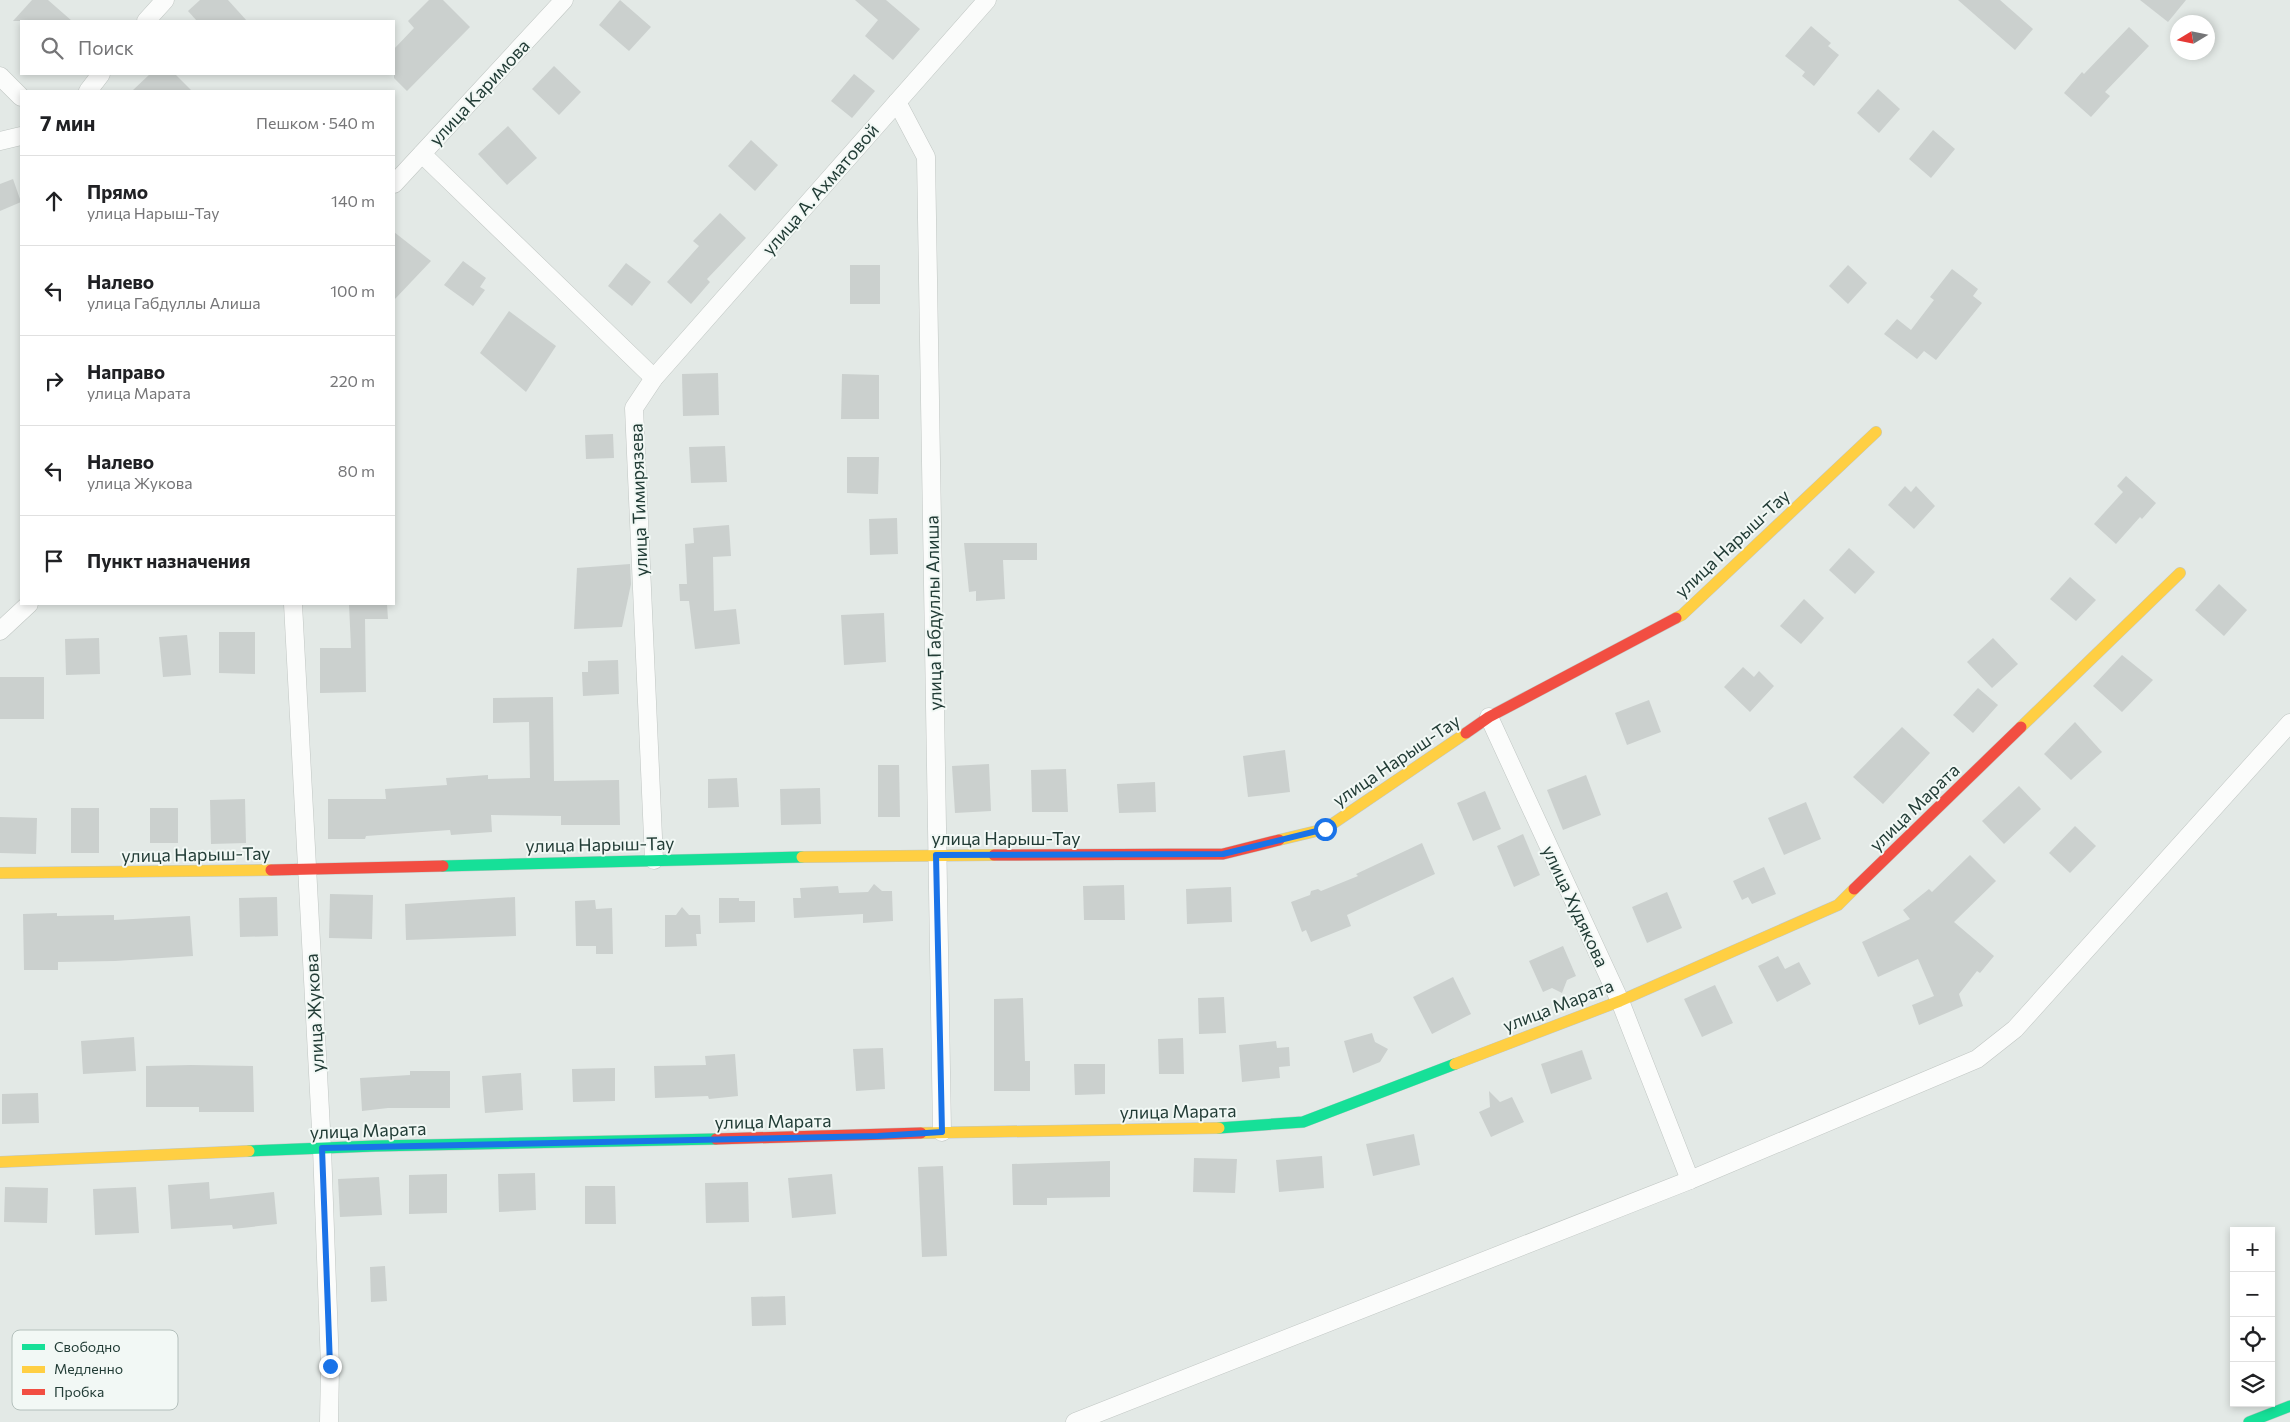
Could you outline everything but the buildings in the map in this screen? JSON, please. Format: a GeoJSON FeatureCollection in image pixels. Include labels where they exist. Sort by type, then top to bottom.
{"type":"FeatureCollection","features":[{"type":"Feature","properties":{"kind":"street"},"geometry":{"type":"LineString","coordinates":[[147,20],[165,0]]}},
{"type":"Feature","properties":{"kind":"street","name":"улица Каримова"},"geometry":{"type":"LineString","coordinates":[[395,183],[564,0]]}},
{"type":"Feature","properties":{"kind":"street","name":"улица А. Ахматовой"},"geometry":{"type":"LineString","coordinates":[[654,378],[987,0]]}},
{"type":"Feature","properties":{"kind":"street"},"geometry":{"type":"LineString","coordinates":[[89,90],[100,75]]}},
{"type":"Feature","properties":{"kind":"street"},"geometry":{"type":"LineString","coordinates":[[0,76],[20,96]]}},
{"type":"Feature","properties":{"kind":"street","name":"улица Габдуллы Алиша"},"geometry":{"type":"LineString","coordinates":[[897,102],[926,157],[942,1132]]}},
{"type":"Feature","properties":{"kind":"street"},"geometry":{"type":"LineString","coordinates":[[0,141],[20,136]]}},
{"type":"Feature","properties":{"kind":"street"},"geometry":{"type":"LineString","coordinates":[[422,154],[654,378]]}},
{"type":"Feature","properties":{"kind":"street","name":"улица Тимирязева"},"geometry":{"type":"LineString","coordinates":[[654,378],[634,408],[654,860]]}},
{"type":"Feature","properties":{"kind":"street","name":"улица Нарыш-Тау"},"geometry":{"type":"LineString","coordinates":[[0,873],[306,870],[654,860],[936,855],[1223,854],[1325,829],[1490,718],[1682,615],[1876,432]]}},
{"type":"Feature","properties":{"kind":"street","name":"улица Марата"},"geometry":{"type":"LineString","coordinates":[[0,1162],[322,1148],[878,1136],[942,1132],[1230,1128],[1303,1122],[1620,1001],[1838,905],[2180,573]]}},
{"type":"Feature","properties":{"kind":"street"},"geometry":{"type":"LineString","coordinates":[[0,630],[28,605]]}},
{"type":"Feature","properties":{"kind":"street","name":"улица Жукова"},"geometry":{"type":"LineString","coordinates":[[293,605],[322,1148],[330,1366],[329,1422]]}},
{"type":"Feature","properties":{"kind":"street","name":"улица Худякова"},"geometry":{"type":"LineString","coordinates":[[1490,718],[1620,1001],[1690,1180]]}},
{"type":"Feature","properties":{"kind":"street"},"geometry":{"type":"LineString","coordinates":[[1075,1422],[1690,1180],[1977,1059],[2015,1029],[2290,723]]}},
{"type":"Feature","properties":{"kind":"street"},"geometry":{"type":"LineString","coordinates":[[2249,1422],[2290,1406]]}},
{"type":"Feature","properties":{"kind":"traffic: fast"},"geometry":{"type":"LineString","coordinates":[[443,866],[802,857]]}},
{"type":"Feature","properties":{"kind":"traffic: fast"},"geometry":{"type":"LineString","coordinates":[[1219,1128],[1303,1122],[1455,1064]]}},
{"type":"Feature","properties":{"kind":"traffic: fast"},"geometry":{"type":"LineString","coordinates":[[249,1151],[375,1146],[716,1139]]}},
{"type":"Feature","properties":{"kind":"traffic: fast"},"geometry":{"type":"LineString","coordinates":[[2249,1422],[2290,1406]]}},
{"type":"Feature","properties":{"kind":"traffic: slow"},"geometry":{"type":"LineString","coordinates":[[1676,618],[1682,615],[1876,432]]}},
{"type":"Feature","properties":{"kind":"traffic: slow"},"geometry":{"type":"LineString","coordinates":[[2021,727],[2180,573]]}},
{"type":"Feature","properties":{"kind":"traffic: slow"},"geometry":{"type":"LineString","coordinates":[[1279,840],[1325,829],[1466,733]]}},
{"type":"Feature","properties":{"kind":"traffic: slow"},"geometry":{"type":"LineString","coordinates":[[802,857],[994,855]]}},
{"type":"Feature","properties":{"kind":"traffic: slow"},"geometry":{"type":"LineString","coordinates":[[0,873],[271,870]]}},
{"type":"Feature","properties":{"kind":"traffic: slow"},"geometry":{"type":"LineString","coordinates":[[1455,1064],[1620,1001],[1838,905],[1854,889]]}},
{"type":"Feature","properties":{"kind":"traffic: slow"},"geometry":{"type":"LineString","coordinates":[[921,1133],[1219,1128]]}},
{"type":"Feature","properties":{"kind":"traffic: slow"},"geometry":{"type":"LineString","coordinates":[[0,1162],[249,1151]]}},
{"type":"Feature","properties":{"kind":"traffic: jam"},"geometry":{"type":"LineString","coordinates":[[1466,733],[1489,717],[1676,618]]}},
{"type":"Feature","properties":{"kind":"traffic: jam"},"geometry":{"type":"LineString","coordinates":[[1854,889],[2021,727]]}},
{"type":"Feature","properties":{"kind":"traffic: jam"},"geometry":{"type":"LineString","coordinates":[[994,855],[1223,854],[1279,840]]}},
{"type":"Feature","properties":{"kind":"traffic: jam"},"geometry":{"type":"LineString","coordinates":[[271,870],[443,866]]}},
{"type":"Feature","properties":{"kind":"traffic: jam"},"geometry":{"type":"LineString","coordinates":[[716,1139],[921,1133]]}},
{"type":"Feature","properties":{"kind":"route"},"geometry":{"type":"LineString","coordinates":[[330,1366],[322,1148],[878,1136],[942,1132],[936,855],[1223,854],[1325,829]]}}]}
